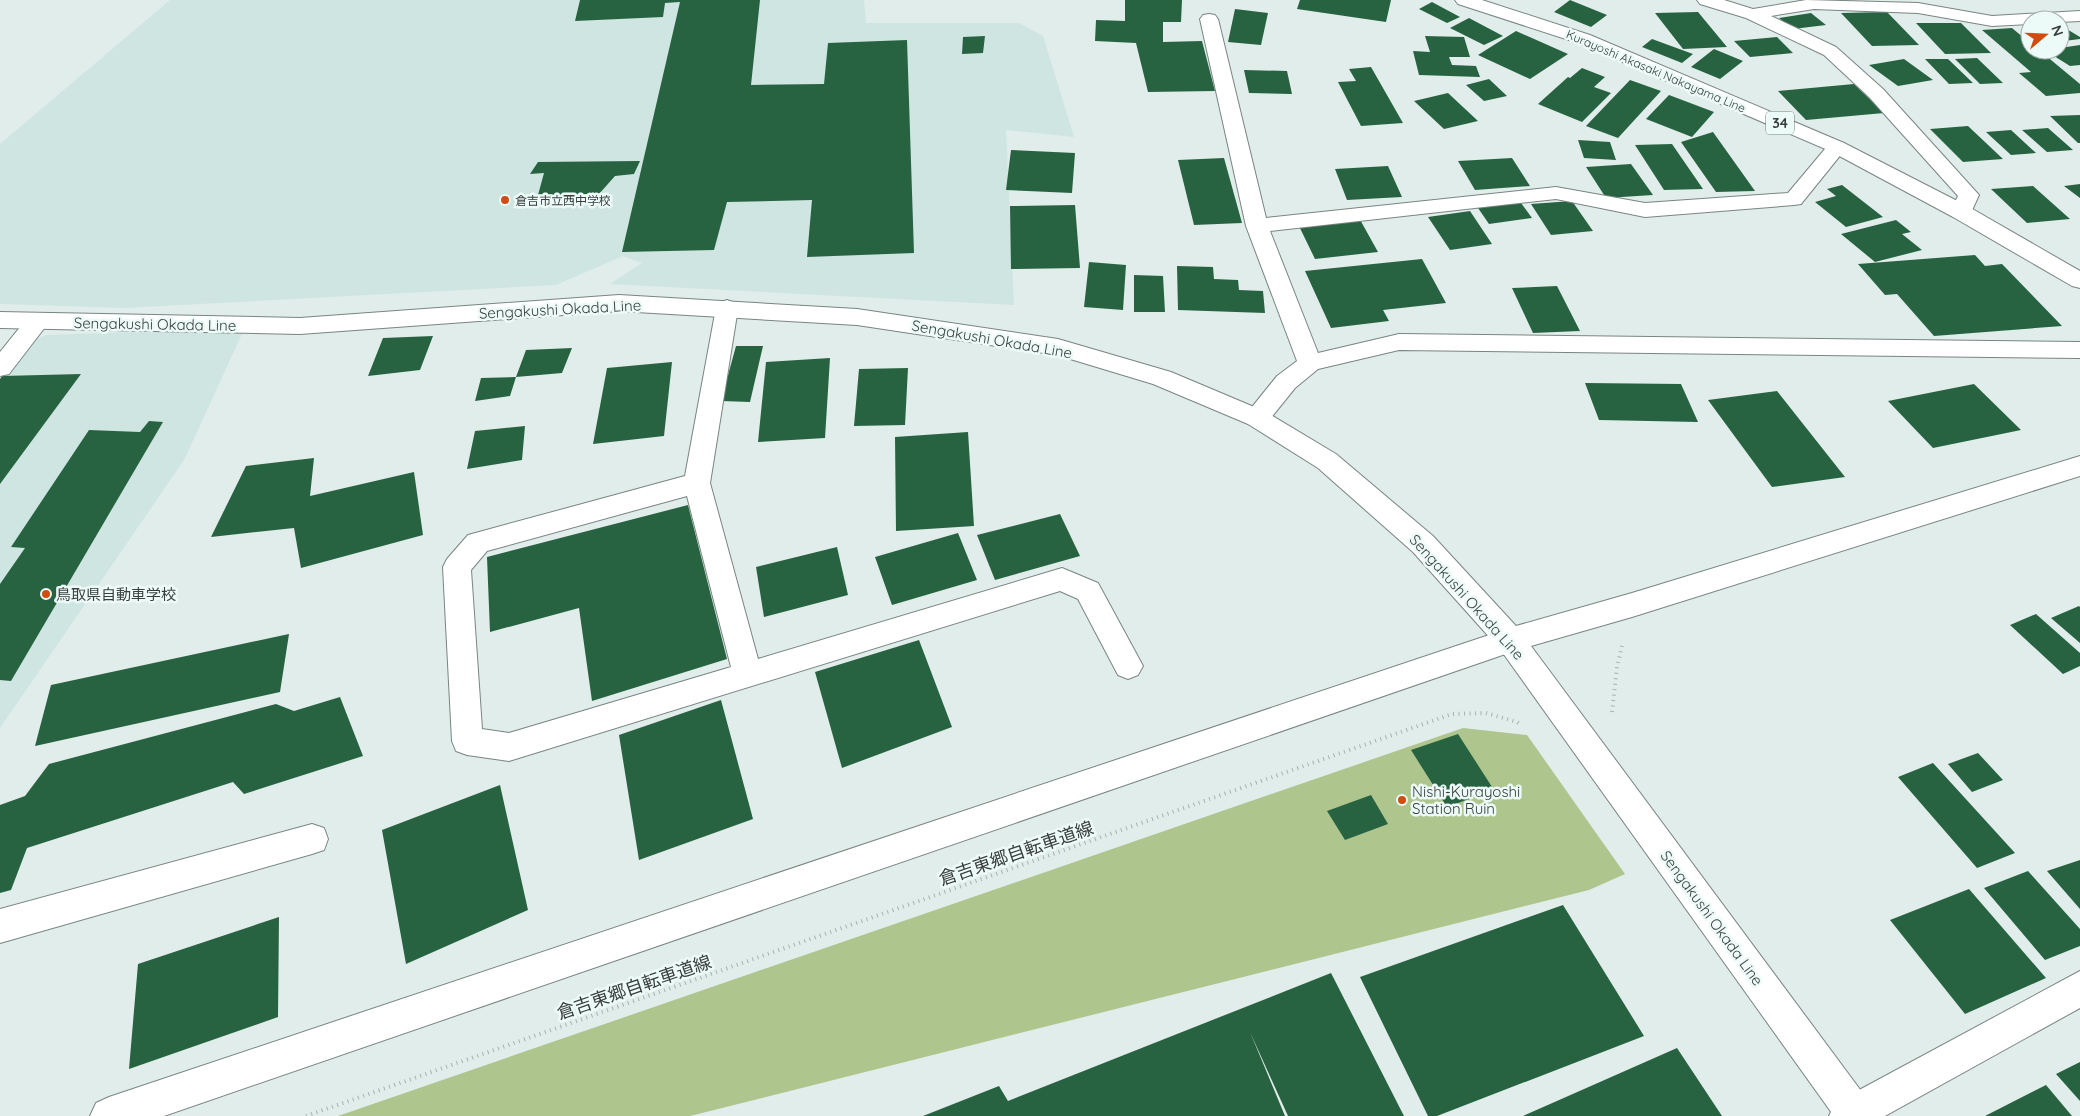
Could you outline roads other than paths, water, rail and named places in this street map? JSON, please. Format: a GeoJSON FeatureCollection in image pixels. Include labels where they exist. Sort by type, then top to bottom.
{"type":"FeatureCollection","features":[{"type":"Feature","properties":{"kind":"street","name":"Kurayoshi Akasaki Nakayama Line"},"geometry":{"type":"LineString","coordinates":[[1464,0],[1584,39],[1837,147],[1961,212],[2080,281]]}},
{"type":"Feature","properties":{"kind":"street"},"geometry":{"type":"LineString","coordinates":[[1706,0],[1752,14],[1830,51],[1876,93],[1970,195],[1961,212]]}},
{"type":"Feature","properties":{"kind":"street"},"geometry":{"type":"LineString","coordinates":[[1752,14],[1814,4],[1918,8],[1992,21],[2080,16]]}},
{"type":"Feature","properties":{"kind":"street"},"geometry":{"type":"LineString","coordinates":[[1209,20],[1257,226],[1310,363]]}},
{"type":"Feature","properties":{"kind":"street"},"geometry":{"type":"LineString","coordinates":[[1257,226],[1556,193],[1645,210],[1794,199],[1837,147]]}},
{"type":"Feature","properties":{"kind":"street","name":"Sengakushi Okada Line"},"geometry":{"type":"LineString","coordinates":[[0,320],[300,326],[619,303],[857,317],[1058,348],[1162,378],[1257,418],[1327,462],[1423,544],[1510,640],[1853,1115]]}},
{"type":"Feature","properties":{"kind":"street"},"geometry":{"type":"LineString","coordinates":[[727,308],[697,483],[748,675]]}},
{"type":"Feature","properties":{"kind":"street"},"geometry":{"type":"LineString","coordinates":[[0,368],[37,322]]}},
{"type":"Feature","properties":{"kind":"street"},"geometry":{"type":"LineString","coordinates":[[1257,418],[1286,382],[1310,363],[1399,342],[2080,350]]}},
{"type":"Feature","properties":{"kind":"street"},"geometry":{"type":"LineString","coordinates":[[109,1116],[1510,640],[2080,466]]}},
{"type":"Feature","properties":{"kind":"street"},"geometry":{"type":"LineString","coordinates":[[697,483],[478,543],[457,567],[467,741],[509,747],[1062,579],[1088,591],[1128,666]]}},
{"type":"Feature","properties":{"kind":"street"},"geometry":{"type":"LineString","coordinates":[[0,926],[312,839]]}},
{"type":"Feature","properties":{"kind":"street"},"geometry":{"type":"LineString","coordinates":[[1853,1115],[2080,989]]}},
{"type":"Feature","properties":{"kind":"place","name":"倉吉市立西中学校"},"geometry":{"type":"Point","coordinates":[505,200]}},
{"type":"Feature","properties":{"kind":"place","name":"鳥取県自動車学校"},"geometry":{"type":"Point","coordinates":[46,594]}},
{"type":"Feature","properties":{"kind":"place","name":"Nishi-Kurayoshi Station Ruin"},"geometry":{"type":"Point","coordinates":[1402,800]}}]}
